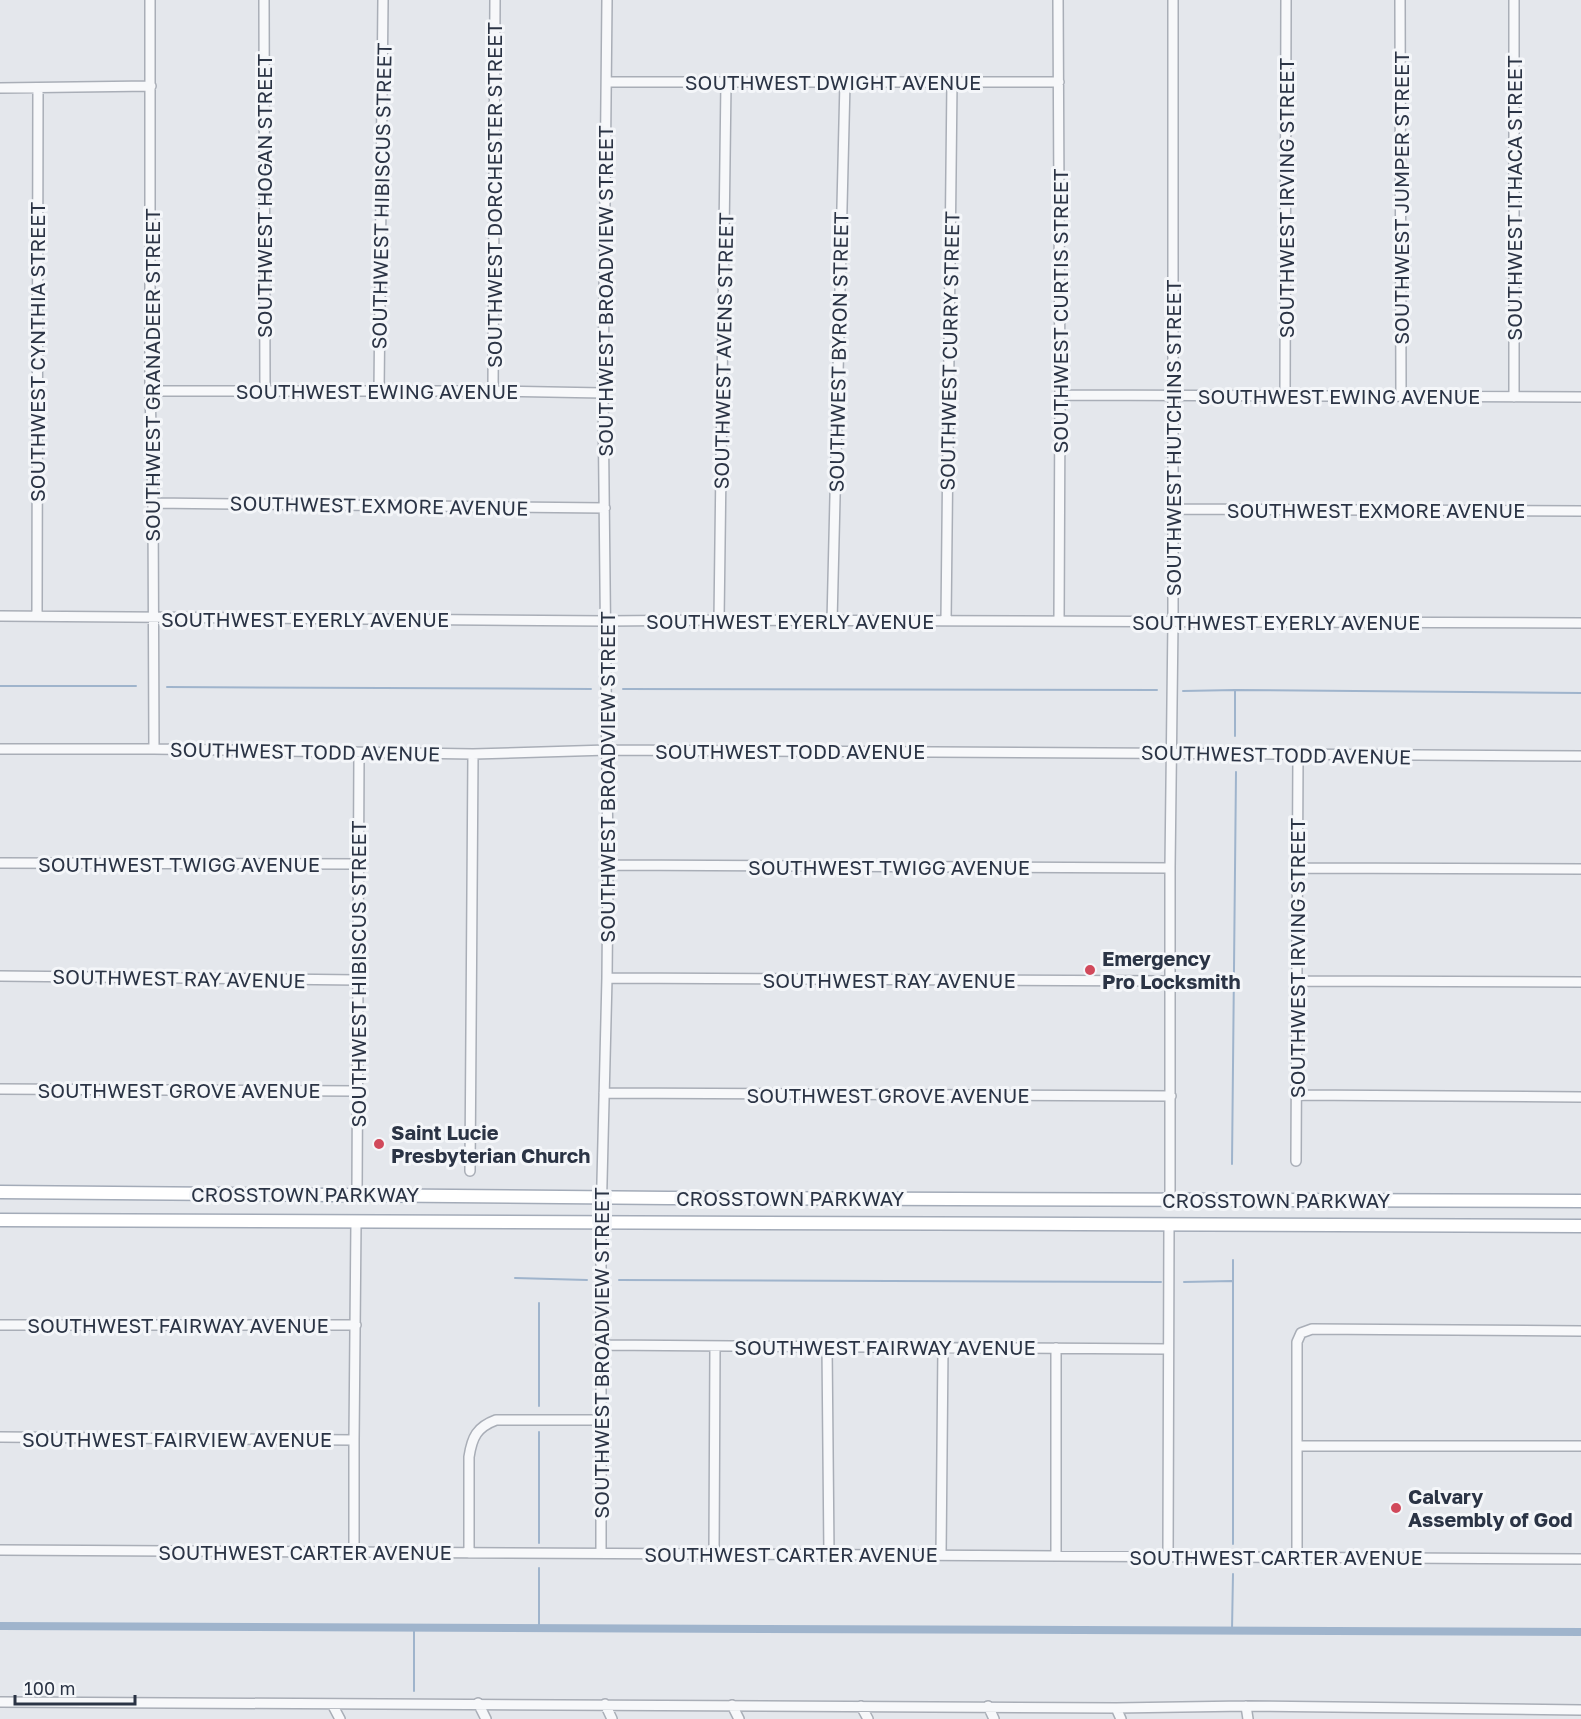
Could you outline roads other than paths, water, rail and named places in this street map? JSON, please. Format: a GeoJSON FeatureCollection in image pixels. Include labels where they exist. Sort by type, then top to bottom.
{"type":"FeatureCollection","features":[{"type":"Feature","properties":{"kind":"main road","name":"CROSSTOWN PARKWAY"},"geometry":{"type":"LineString","coordinates":[[0,1192],[1581,1201]]}},
{"type":"Feature","properties":{"kind":"main road","name":"CROSSTOWN PARKWAY"},"geometry":{"type":"LineString","coordinates":[[0,1220],[1581,1226]]}},
{"type":"Feature","properties":{"kind":"street","name":"SOUTHWEST GRANADEER STREET"},"geometry":{"type":"LineString","coordinates":[[150,0],[150,391],[154,749]]}},
{"type":"Feature","properties":{"kind":"street","name":"SOUTHWEST HOGAN STREET"},"geometry":{"type":"LineString","coordinates":[[264,0],[266,392]]}},
{"type":"Feature","properties":{"kind":"street","name":"SOUTHWEST HIBISCUS STREET"},"geometry":{"type":"LineString","coordinates":[[379,392],[383,0]]}},
{"type":"Feature","properties":{"kind":"street","name":"SOUTHWEST DORCHESTER STREET"},"geometry":{"type":"LineString","coordinates":[[493,391],[495,0]]}},
{"type":"Feature","properties":{"kind":"street","name":"SOUTHWEST BROADVIEW STREET"},"geometry":{"type":"LineString","coordinates":[[601,1553],[602,1197],[608,865],[603,393],[607,0]]}},
{"type":"Feature","properties":{"kind":"street","name":"SOUTHWEST CURTIS STREET"},"geometry":{"type":"LineString","coordinates":[[1058,0],[1059,621]]}},
{"type":"Feature","properties":{"kind":"street","name":"SOUTHWEST HUTCHINS STREET"},"geometry":{"type":"LineString","coordinates":[[1170,1199],[1173,0]]}},
{"type":"Feature","properties":{"kind":"street","name":"SOUTHWEST IRVING STREET"},"geometry":{"type":"LineString","coordinates":[[1285,395],[1286,0]]}},
{"type":"Feature","properties":{"kind":"street","name":"SOUTHWEST JUMPER STREET"},"geometry":{"type":"LineString","coordinates":[[1400,0],[1401,396]]}},
{"type":"Feature","properties":{"kind":"street","name":"SOUTHWEST ITHACA STREET"},"geometry":{"type":"LineString","coordinates":[[1514,0],[1514,397]]}},
{"type":"Feature","properties":{"kind":"street","name":"SOUTHWEST DWIGHT AVENUE"},"geometry":{"type":"LineString","coordinates":[[607,82],[1059,82]]}},
{"type":"Feature","properties":{"kind":"street","name":"SOUTHWEST AVENS STREET"},"geometry":{"type":"LineString","coordinates":[[719,620],[726,82]]}},
{"type":"Feature","properties":{"kind":"street","name":"SOUTHWEST BYRON STREET"},"geometry":{"type":"LineString","coordinates":[[832,622],[845,82]]}},
{"type":"Feature","properties":{"kind":"street","name":"SOUTHWEST CURRY STREET"},"geometry":{"type":"LineString","coordinates":[[946,621],[952,82]]}},
{"type":"Feature","properties":{"kind":"street"},"geometry":{"type":"LineString","coordinates":[[0,88],[151,86]]}},
{"type":"Feature","properties":{"kind":"street","name":"SOUTHWEST CYNTHIA STREET"},"geometry":{"type":"LineString","coordinates":[[37,616],[38,88]]}},
{"type":"Feature","properties":{"kind":"street","name":"SOUTHWEST EWING AVENUE"},"geometry":{"type":"LineString","coordinates":[[150,391],[603,393]]}},
{"type":"Feature","properties":{"kind":"street","name":"SOUTHWEST EWING AVENUE"},"geometry":{"type":"LineString","coordinates":[[1060,395],[1581,397]]}},
{"type":"Feature","properties":{"kind":"street","name":"SOUTHWEST EXMORE AVENUE"},"geometry":{"type":"LineString","coordinates":[[153,503],[605,508]]}},
{"type":"Feature","properties":{"kind":"street","name":"SOUTHWEST EXMORE AVENUE"},"geometry":{"type":"LineString","coordinates":[[1172,509],[1581,511]]}},
{"type":"Feature","properties":{"kind":"street","name":"SOUTHWEST EYERLY AVENUE"},"geometry":{"type":"LineString","coordinates":[[0,616],[606,621],[1581,623]]}},
{"type":"Feature","properties":{"kind":"street","name":"SOUTHWEST TODD AVENUE"},"geometry":{"type":"LineString","coordinates":[[0,749],[474,754],[608,750],[1581,756]]}},
{"type":"Feature","properties":{"kind":"street","name":"SOUTHWEST HIBISCUS STREET"},"geometry":{"type":"LineString","coordinates":[[357,1194],[359,753]]}},
{"type":"Feature","properties":{"kind":"street"},"geometry":{"type":"LineString","coordinates":[[470,1171],[474,754]]}},
{"type":"Feature","properties":{"kind":"street","name":"SOUTHWEST IRVING STREET"},"geometry":{"type":"LineString","coordinates":[[1296,1161],[1298,755]]}},
{"type":"Feature","properties":{"kind":"street","name":"SOUTHWEST TWIGG AVENUE"},"geometry":{"type":"LineString","coordinates":[[0,863],[359,864]]}},
{"type":"Feature","properties":{"kind":"street","name":"SOUTHWEST TWIGG AVENUE"},"geometry":{"type":"LineString","coordinates":[[608,865],[1170,868]]}},
{"type":"Feature","properties":{"kind":"street"},"geometry":{"type":"LineString","coordinates":[[1297,868],[1581,869]]}},
{"type":"Feature","properties":{"kind":"street","name":"SOUTHWEST RAY AVENUE"},"geometry":{"type":"LineString","coordinates":[[0,976],[357,980]]}},
{"type":"Feature","properties":{"kind":"street","name":"SOUTHWEST RAY AVENUE"},"geometry":{"type":"LineString","coordinates":[[607,978],[1171,981]]}},
{"type":"Feature","properties":{"kind":"street"},"geometry":{"type":"LineString","coordinates":[[1297,981],[1581,982]]}},
{"type":"Feature","properties":{"kind":"street","name":"SOUTHWEST GROVE AVENUE"},"geometry":{"type":"LineString","coordinates":[[0,1089],[358,1091]]}},
{"type":"Feature","properties":{"kind":"street","name":"SOUTHWEST GROVE AVENUE"},"geometry":{"type":"LineString","coordinates":[[604,1093],[1171,1096]]}},
{"type":"Feature","properties":{"kind":"street"},"geometry":{"type":"LineString","coordinates":[[1296,1095],[1581,1097]]}},
{"type":"Feature","properties":{"kind":"street"},"geometry":{"type":"LineString","coordinates":[[354,1552],[357,1222]]}},
{"type":"Feature","properties":{"kind":"street"},"geometry":{"type":"LineString","coordinates":[[1168,1224],[1168,1556]]}},
{"type":"Feature","properties":{"kind":"street","name":"SOUTHWEST FAIRWAY AVENUE"},"geometry":{"type":"LineString","coordinates":[[0,1324],[356,1325]]}},
{"type":"Feature","properties":{"kind":"street"},"geometry":{"type":"LineString","coordinates":[[1297,1558],[1297,1342],[1301,1333],[1312,1329],[1581,1332]]}},
{"type":"Feature","properties":{"kind":"street","name":"SOUTHWEST FAIRWAY AVENUE"},"geometry":{"type":"LineString","coordinates":[[602,1345],[1168,1348]]}},
{"type":"Feature","properties":{"kind":"street"},"geometry":{"type":"LineString","coordinates":[[714,1554],[715,1346]]}},
{"type":"Feature","properties":{"kind":"street"},"geometry":{"type":"LineString","coordinates":[[827,1346],[828,1555]]}},
{"type":"Feature","properties":{"kind":"street"},"geometry":{"type":"LineString","coordinates":[[941,1555],[944,1347]]}},
{"type":"Feature","properties":{"kind":"street"},"geometry":{"type":"LineString","coordinates":[[1056,1348],[1056,1555]]}},
{"type":"Feature","properties":{"kind":"street"},"geometry":{"type":"LineString","coordinates":[[469,1553],[469,1457],[471,1441],[477,1432],[496,1420],[601,1420]]}},
{"type":"Feature","properties":{"kind":"street","name":"SOUTHWEST FAIRVIEW AVENUE"},"geometry":{"type":"LineString","coordinates":[[0,1437],[354,1440]]}},
{"type":"Feature","properties":{"kind":"street"},"geometry":{"type":"LineString","coordinates":[[1297,1446],[1581,1446]]}},
{"type":"Feature","properties":{"kind":"street","name":"SOUTHWEST CARTER AVENUE"},"geometry":{"type":"LineString","coordinates":[[0,1550],[1581,1559]]}},
{"type":"Feature","properties":{"kind":"street"},"geometry":{"type":"LineString","coordinates":[[0,1702],[1116,1708],[1246,1706],[1373,1708],[1503,1714],[1581,1710]]}},
{"type":"Feature","properties":{"kind":"street"},"geometry":{"type":"LineString","coordinates":[[478,1703],[486,1719]]}},
{"type":"Feature","properties":{"kind":"street"},"geometry":{"type":"LineString","coordinates":[[332,1704],[340,1719]]}},
{"type":"Feature","properties":{"kind":"street"},"geometry":{"type":"LineString","coordinates":[[605,1704],[612,1719]]}},
{"type":"Feature","properties":{"kind":"street"},"geometry":{"type":"LineString","coordinates":[[732,1705],[739,1719]]}},
{"type":"Feature","properties":{"kind":"street"},"geometry":{"type":"LineString","coordinates":[[861,1706],[868,1719]]}},
{"type":"Feature","properties":{"kind":"street"},"geometry":{"type":"LineString","coordinates":[[988,1706],[994,1719]]}},
{"type":"Feature","properties":{"kind":"street"},"geometry":{"type":"LineString","coordinates":[[1246,1706],[1248,1719]]}},
{"type":"Feature","properties":{"kind":"street"},"geometry":{"type":"LineString","coordinates":[[1116,1708],[1121,1719]]}},
{"type":"Feature","properties":{"kind":"street"},"geometry":{"type":"LineString","coordinates":[[1373,1708],[1377,1719]]}},
{"type":"Feature","properties":{"kind":"waterway"},"geometry":{"type":"LineString","coordinates":[[0,686],[136,686]]}},
{"type":"Feature","properties":{"kind":"waterway"},"geometry":{"type":"LineString","coordinates":[[167,687],[591,689]]}},
{"type":"Feature","properties":{"kind":"waterway"},"geometry":{"type":"LineString","coordinates":[[623,689],[1157,690]]}},
{"type":"Feature","properties":{"kind":"waterway"},"geometry":{"type":"LineString","coordinates":[[1235,690],[1235,736]]}},
{"type":"Feature","properties":{"kind":"waterway"},"geometry":{"type":"LineString","coordinates":[[1183,691],[1581,693]]}},
{"type":"Feature","properties":{"kind":"waterway"},"geometry":{"type":"LineString","coordinates":[[1232,1164],[1236,772]]}},
{"type":"Feature","properties":{"kind":"waterway"},"geometry":{"type":"LineString","coordinates":[[1233,1260],[1233,1544]]}},
{"type":"Feature","properties":{"kind":"waterway"},"geometry":{"type":"LineString","coordinates":[[515,1278],[587,1280]]}},
{"type":"Feature","properties":{"kind":"waterway"},"geometry":{"type":"LineString","coordinates":[[619,1280],[1161,1282]]}},
{"type":"Feature","properties":{"kind":"waterway"},"geometry":{"type":"LineString","coordinates":[[1184,1282],[1232,1281]]}},
{"type":"Feature","properties":{"kind":"waterway"},"geometry":{"type":"LineString","coordinates":[[539,1303],[539,1406]]}},
{"type":"Feature","properties":{"kind":"waterway"},"geometry":{"type":"LineString","coordinates":[[539,1432],[539,1543]]}},
{"type":"Feature","properties":{"kind":"waterway"},"geometry":{"type":"LineString","coordinates":[[539,1568],[539,1627]]}},
{"type":"Feature","properties":{"kind":"waterway"},"geometry":{"type":"LineString","coordinates":[[1232,1630],[1233,1574]]}},
{"type":"Feature","properties":{"kind":"waterway"},"geometry":{"type":"LineString","coordinates":[[0,1626],[1581,1632]]}},
{"type":"Feature","properties":{"kind":"waterway"},"geometry":{"type":"LineString","coordinates":[[414,1627],[414,1691]]}},
{"type":"Feature","properties":{"kind":"place","name":"Emergency Pro Locksmith"},"geometry":{"type":"Point","coordinates":[1090,970]}},
{"type":"Feature","properties":{"kind":"place","name":"Saint Lucie Presbyterian Church"},"geometry":{"type":"Point","coordinates":[379,1144]}},
{"type":"Feature","properties":{"kind":"place","name":"Calvary Assembly of God"},"geometry":{"type":"Point","coordinates":[1396,1508]}}]}
